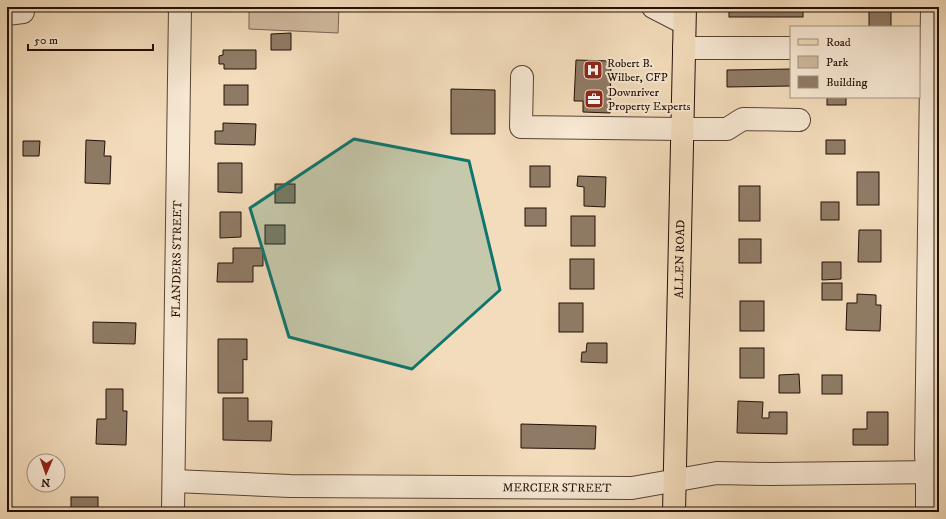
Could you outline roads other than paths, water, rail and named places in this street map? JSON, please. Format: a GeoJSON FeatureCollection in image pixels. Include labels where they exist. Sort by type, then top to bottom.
{"type":"FeatureCollection","features":[{"type":"Feature","properties":{"kind":"main road","name":"ALLEN ROAD"},"geometry":{"type":"LineString","coordinates":[[674,512],[684,15]]}},
{"type":"Feature","properties":{"kind":"street"},"geometry":{"type":"LineString","coordinates":[[7,14],[23,12],[23,7]]}},
{"type":"Feature","properties":{"kind":"street","name":"FLANDERS STREET"},"geometry":{"type":"LineString","coordinates":[[173,512],[180,7]]}},
{"type":"Feature","properties":{"kind":"street"},"geometry":{"type":"LineString","coordinates":[[654,7],[684,15]]}},
{"type":"Feature","properties":{"kind":"street"},"geometry":{"type":"LineString","coordinates":[[927,512],[933,472],[926,454],[932,7]]}},
{"type":"Feature","properties":{"kind":"street"},"geometry":{"type":"LineString","coordinates":[[684,48],[790,48]]}},
{"type":"Feature","properties":{"kind":"street"},"geometry":{"type":"LineString","coordinates":[[522,77],[520,126],[727,129],[743,119],[799,120]]}},
{"type":"Feature","properties":{"kind":"street","name":"MERCIER STREET"},"geometry":{"type":"LineString","coordinates":[[174,481],[290,486],[632,488],[717,473],[770,474],[933,472]]}},
{"type":"Feature","properties":{"kind":"place","name":"Robert B. Wilber, CFP"},"geometry":{"type":"Point","coordinates":[593,70]}},
{"type":"Feature","properties":{"kind":"place","name":"Downriver Property Experts"},"geometry":{"type":"Point","coordinates":[594,99]}}]}
